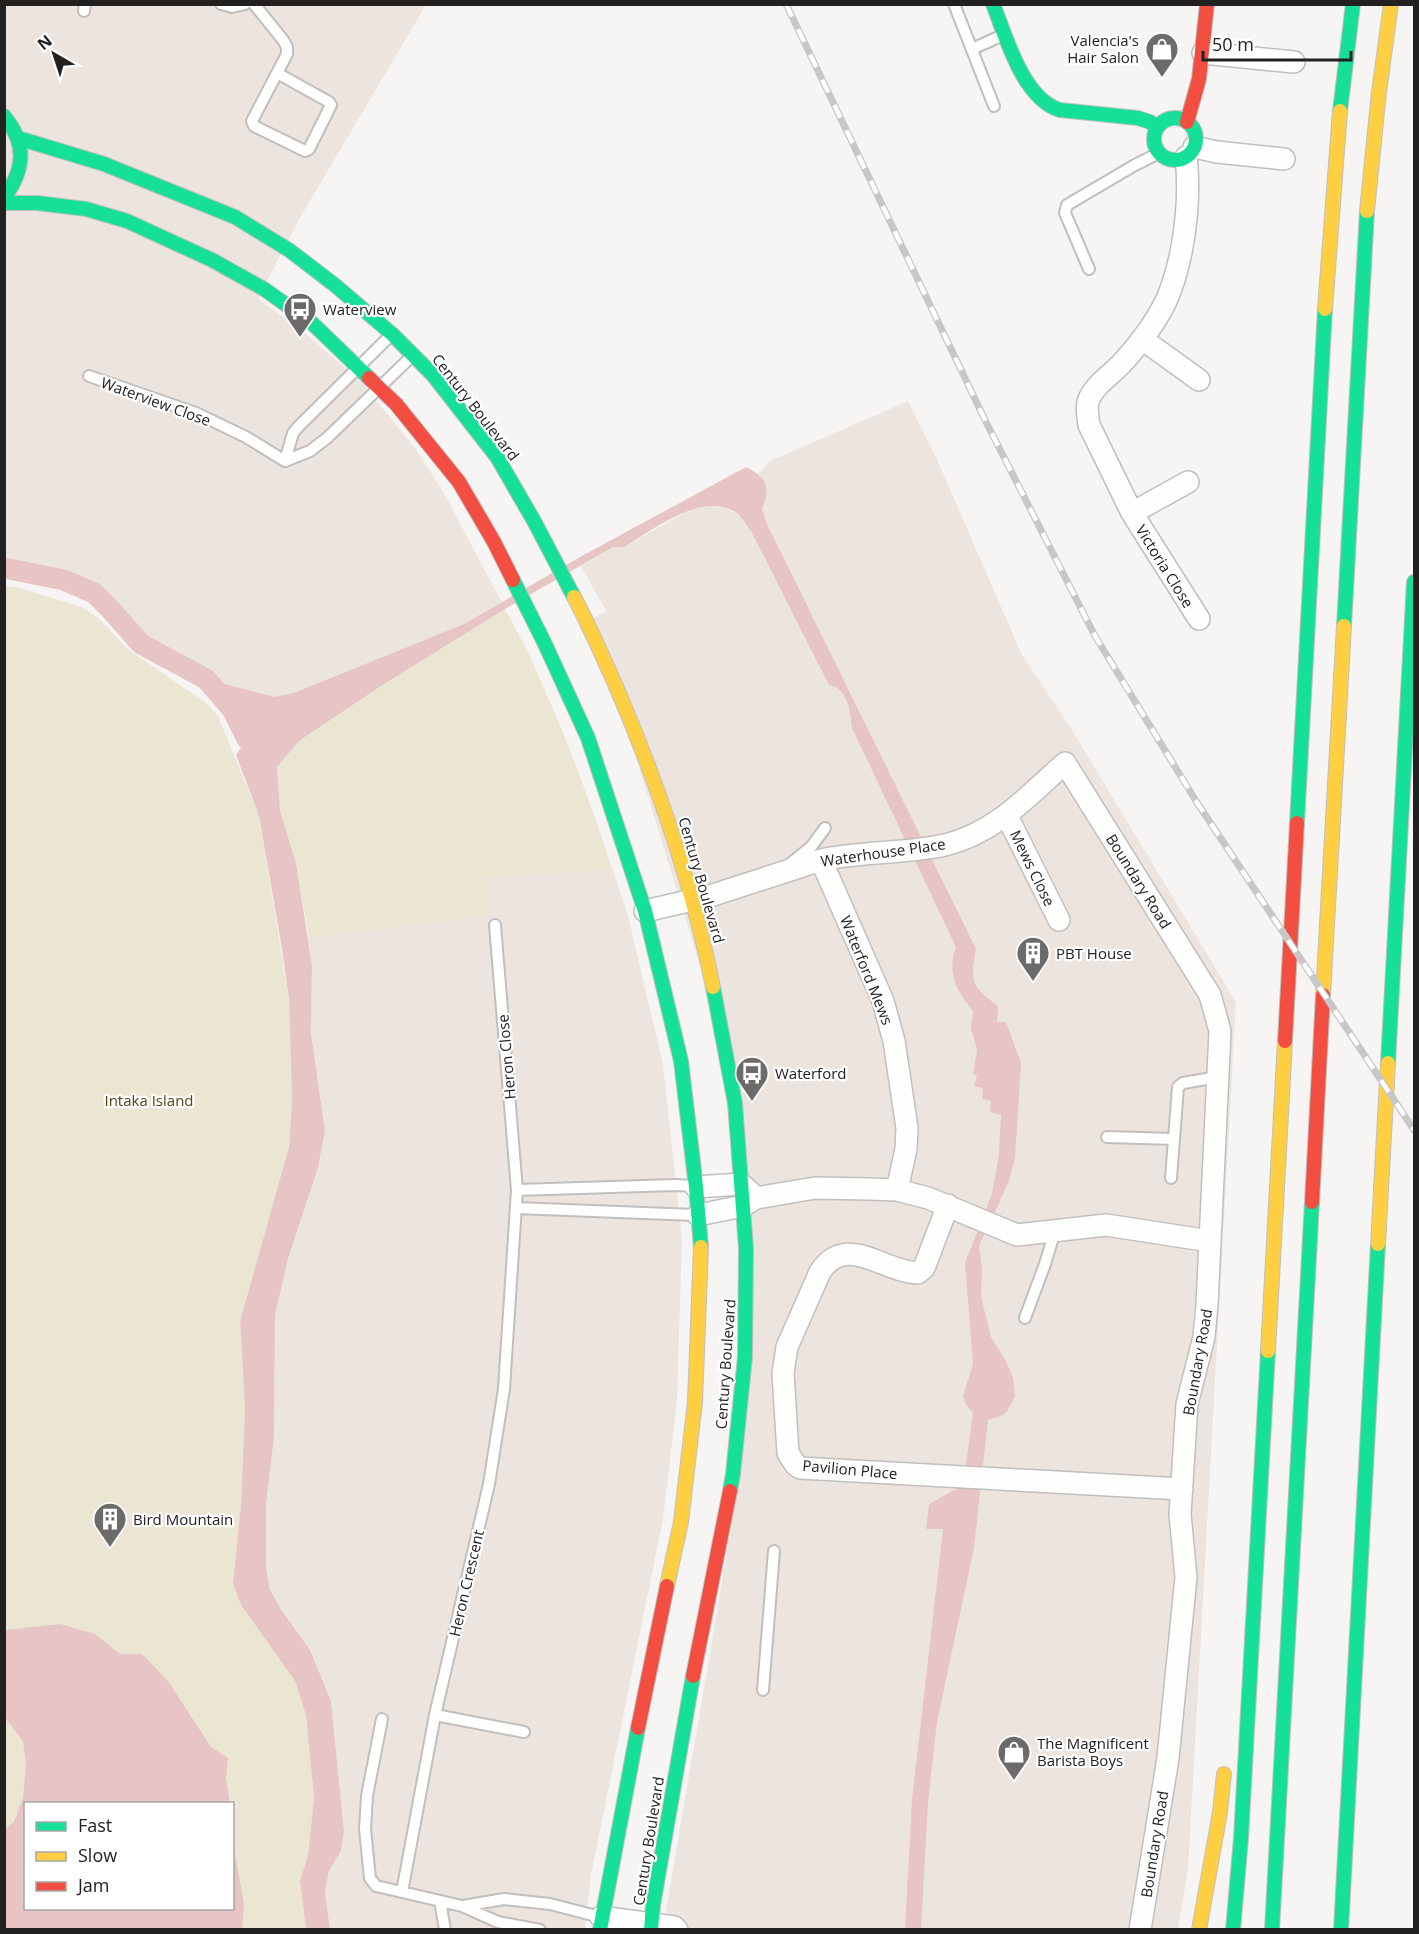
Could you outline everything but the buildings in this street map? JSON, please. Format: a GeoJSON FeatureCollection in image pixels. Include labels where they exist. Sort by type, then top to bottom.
{"type":"FeatureCollection","features":[{"type":"Feature","properties":{"kind":"main road"},"geometry":{"type":"LineString","coordinates":[[993,4],[1031,90],[1048,105],[1061,110],[1138,118],[1157,127]]}},
{"type":"Feature","properties":{"kind":"main road"},"geometry":{"type":"LineString","coordinates":[[1188,122],[1203,52],[1207,4]]}},
{"type":"Feature","properties":{"kind":"main road"},"geometry":{"type":"LineString","coordinates":[[1233,1929],[1241,1838],[1328,258],[1336,147],[1353,4]]}},
{"type":"Feature","properties":{"kind":"main road"},"geometry":{"type":"LineString","coordinates":[[1272,1929],[1365,235],[1378,103],[1391,4]]}},
{"type":"Feature","properties":{"kind":"main road"},"geometry":{"type":"LineString","coordinates":[[4,116],[12,125],[18,138],[22,156],[15,184],[4,198]]}},
{"type":"Feature","properties":{"kind":"main road"},"geometry":{"type":"LineString","coordinates":[[1171,118],[1180,118],[1188,122],[1195,133],[1190,152],[1177,160],[1167,159],[1159,153],[1154,140],[1157,127],[1171,118]]}},
{"type":"Feature","properties":{"kind":"main road","name":"Century Boulevard"},"geometry":{"type":"LineString","coordinates":[[18,138],[104,164],[235,217],[289,250],[336,286],[413,355],[440,384],[497,457],[534,521],[587,621],[630,719],[662,802],[693,900],[707,956],[727,1054],[747,1196],[745,1357],[733,1474],[697,1652],[651,1927]]}},
{"type":"Feature","properties":{"kind":"main road","name":"Century Boulevard"},"geometry":{"type":"LineString","coordinates":[[4,203],[38,203],[86,209],[127,221],[212,260],[264,289],[312,323],[396,404],[459,482],[494,542],[545,644],[588,738],[645,911],[681,1061],[701,1247],[695,1402],[681,1522],[654,1646],[601,1923]]}},
{"type":"Feature","properties":{"kind":"main road"},"geometry":{"type":"LineString","coordinates":[[1341,1929],[1414,582]]}},
{"type":"Feature","properties":{"kind":"main road"},"geometry":{"type":"LineString","coordinates":[[1242,1573],[1287,1005]]}},
{"type":"Feature","properties":{"kind":"main road"},"geometry":{"type":"LineString","coordinates":[[1199,1929],[1220,1812],[1226,1757]]}},
{"type":"Feature","properties":{"kind":"street"},"geometry":{"type":"LineString","coordinates":[[1203,52],[1294,62]]}},
{"type":"Feature","properties":{"kind":"street"},"geometry":{"type":"LineString","coordinates":[[1199,380],[1142,339],[1165,302],[1178,269],[1188,190],[1190,152],[1217,152],[1284,159]]}},
{"type":"Feature","properties":{"kind":"street","name":"Victoria Close"},"geometry":{"type":"LineString","coordinates":[[1142,339],[1124,362],[1094,390],[1088,402],[1089,425],[1132,513],[1199,619]]}},
{"type":"Feature","properties":{"kind":"street","name":"Victoria Close"},"geometry":{"type":"LineString","coordinates":[[1132,513],[1188,482]]}},
{"type":"Feature","properties":{"kind":"street","name":"Waterhouse Place"},"geometry":{"type":"LineString","coordinates":[[645,911],[693,900],[838,856],[932,847],[963,839],[1007,816],[1065,763]]}},
{"type":"Feature","properties":{"kind":"street","name":"Boundary Road"},"geometry":{"type":"LineString","coordinates":[[1065,763],[1210,995],[1220,1031],[1204,1337],[1187,1404],[1181,1530],[1186,1577],[1168,1758],[1140,1929]]}},
{"type":"Feature","properties":{"kind":"street","name":"Mews Close"},"geometry":{"type":"LineString","coordinates":[[1007,816],[1059,920]]}},
{"type":"Feature","properties":{"kind":"street","name":"Waterford Mews"},"geometry":{"type":"LineString","coordinates":[[821,860],[883,1001],[892,1033],[907,1128],[906,1149],[897,1190]]}},
{"type":"Feature","properties":{"kind":"street"},"geometry":{"type":"LineString","coordinates":[[696,1187],[747,1196]]}},
{"type":"Feature","properties":{"kind":"street"},"geometry":{"type":"LineString","coordinates":[[698,1215],[747,1196],[815,1188],[897,1190],[948,1205],[993,1226],[1017,1234],[1106,1225],[1210,1241]]}},
{"type":"Feature","properties":{"kind":"street","name":"Pavilion Place"},"geometry":{"type":"LineString","coordinates":[[948,1205],[924,1268],[918,1274],[852,1254],[833,1258],[820,1272],[787,1347],[783,1373],[788,1453],[795,1464],[800,1468],[1182,1489]]}},
{"type":"Feature","properties":{"kind":"street"},"geometry":{"type":"LineString","coordinates":[[601,1923],[677,1929]]}},
{"type":"Feature","properties":{"kind":"lane"},"geometry":{"type":"LineString","coordinates":[[221,4],[232,7],[245,4]]}},
{"type":"Feature","properties":{"kind":"lane"},"geometry":{"type":"LineString","coordinates":[[254,4],[283,40],[287,47],[287,54],[277,73],[252,121],[253,124],[305,151],[309,149],[330,109],[330,103],[277,73]]}},
{"type":"Feature","properties":{"kind":"lane"},"geometry":{"type":"LineString","coordinates":[[954,4],[994,106]]}},
{"type":"Feature","properties":{"kind":"lane"},"geometry":{"type":"LineString","coordinates":[[972,49],[1006,34]]}},
{"type":"Feature","properties":{"kind":"lane"},"geometry":{"type":"LineString","coordinates":[[1089,269],[1065,213],[1066,205],[1159,153]]}},
{"type":"Feature","properties":{"kind":"lane"},"geometry":{"type":"LineString","coordinates":[[285,461],[293,433],[392,334]]}},
{"type":"Feature","properties":{"kind":"lane"},"geometry":{"type":"LineString","coordinates":[[285,461],[310,451],[327,438],[413,355]]}},
{"type":"Feature","properties":{"kind":"lane","name":"Waterview Close"},"geometry":{"type":"LineString","coordinates":[[89,376],[196,413],[246,437],[285,461]]}},
{"type":"Feature","properties":{"kind":"lane"},"geometry":{"type":"LineString","coordinates":[[769,877],[812,847],[825,828]]}},
{"type":"Feature","properties":{"kind":"lane","name":"Heron Close"},"geometry":{"type":"LineString","coordinates":[[495,925],[517,1190]]}},
{"type":"Feature","properties":{"kind":"lane"},"geometry":{"type":"LineString","coordinates":[[1171,1178],[1178,1087],[1183,1083],[1218,1077]]}},
{"type":"Feature","properties":{"kind":"lane"},"geometry":{"type":"LineString","coordinates":[[1107,1137],[1174,1139]]}},
{"type":"Feature","properties":{"kind":"lane"},"geometry":{"type":"LineString","coordinates":[[517,1190],[675,1185],[696,1187]]}},
{"type":"Feature","properties":{"kind":"lane","name":"Heron Crescent"},"geometry":{"type":"LineString","coordinates":[[402,1892],[435,1715],[489,1484],[504,1389],[517,1190]]}},
{"type":"Feature","properties":{"kind":"lane"},"geometry":{"type":"LineString","coordinates":[[516,1208],[698,1215]]}},
{"type":"Feature","properties":{"kind":"lane"},"geometry":{"type":"LineString","coordinates":[[1025,1318],[1055,1231]]}},
{"type":"Feature","properties":{"kind":"lane"},"geometry":{"type":"LineString","coordinates":[[763,1690],[774,1551]]}},
{"type":"Feature","properties":{"kind":"lane"},"geometry":{"type":"LineString","coordinates":[[435,1715],[524,1732]]}},
{"type":"Feature","properties":{"kind":"lane"},"geometry":{"type":"LineString","coordinates":[[382,1719],[366,1806],[370,1878],[376,1886],[462,1906],[498,1922],[540,1929]]}},
{"type":"Feature","properties":{"kind":"lane"},"geometry":{"type":"LineString","coordinates":[[462,1906],[504,1899],[550,1904],[601,1923]]}},
{"type":"Feature","properties":{"kind":"lane"},"geometry":{"type":"LineString","coordinates":[[440,1901],[445,1929]]}},
{"type":"Feature","properties":{"kind":"shaded area"},"geometry":{"type":"Polygon","coordinates":[[[4,5],[426,5],[298,221],[258,299],[304,332],[361,382],[415,448],[444,493],[502,603],[464,624],[296,692],[275,697],[206,679],[141,644],[94,593],[64,580],[5,568],[4,5]]]}},
{"type":"Feature","properties":{"kind":"shaded area"},"geometry":{"type":"Polygon","coordinates":[[[908,401],[936,457],[1022,655],[1072,730],[1236,1002],[1188,1870],[1178,1929],[663,1929],[740,1475],[742,1102],[593,618],[606,611],[581,566],[613,547],[624,547],[686,512],[705,506],[724,507],[739,515],[762,509],[766,484],[759,473],[770,461],[908,401]]]}},
{"type":"Feature","properties":{"kind":"shaded area"},"geometry":{"type":"Polygon","coordinates":[[[746,467],[763,479],[766,495],[762,509],[767,524],[976,949],[973,969],[975,982],[982,993],[998,1006],[997,1022],[1006,1022],[1021,1063],[1015,1158],[1009,1181],[979,1246],[982,1268],[981,1296],[991,1337],[1006,1361],[1013,1378],[1015,1396],[1003,1415],[988,1420],[974,1548],[937,1722],[928,1802],[921,1929],[905,1929],[912,1800],[943,1529],[926,1529],[929,1504],[963,1485],[973,1413],[966,1405],[963,1396],[973,1364],[965,1263],[992,1194],[999,1154],[1001,1115],[990,1112],[991,1101],[982,1099],[983,1088],[974,1086],[977,1076],[973,1074],[977,1050],[971,1028],[973,1011],[955,981],[952,965],[956,947],[852,728],[845,696],[836,687],[829,685],[745,523],[738,514],[725,508],[710,506],[695,509],[664,522],[624,547],[613,547],[505,609],[381,686],[299,741],[277,767],[280,810],[296,863],[312,965],[311,1033],[325,1131],[318,1168],[288,1259],[275,1315],[274,1438],[266,1505],[266,1566],[269,1587],[280,1608],[310,1650],[331,1701],[344,1831],[341,1851],[329,1871],[325,1892],[330,1929],[306,1929],[300,1881],[308,1855],[314,1798],[306,1715],[295,1681],[241,1605],[233,1584],[241,1505],[245,1407],[240,1321],[289,1147],[292,1101],[289,999],[259,816],[236,755],[247,739],[232,709],[206,679],[275,697],[296,692],[464,624],[580,557],[746,467]]]}},
{"type":"Feature","properties":{"kind":"shaded area"},"geometry":{"type":"Polygon","coordinates":[[[505,609],[528,652],[569,747],[598,826],[628,916],[663,1064],[682,1239],[677,1401],[663,1519],[591,1875],[585,1929],[330,1929],[325,1892],[329,1871],[341,1851],[344,1831],[331,1701],[310,1650],[280,1608],[269,1587],[266,1566],[266,1505],[274,1438],[275,1315],[288,1259],[318,1169],[325,1131],[311,1033],[312,965],[306,919],[505,609]]]}},
{"type":"Feature","properties":{"kind":"shaded area"},"geometry":{"type":"Polygon","coordinates":[[[60,1624],[95,1634],[120,1654],[142,1654],[168,1681],[211,1747],[228,1758],[226,1778],[230,1802],[24,1802],[24,1910],[234,1910],[234,1848],[244,1904],[242,1929],[5,1929],[5,1829],[14,1822],[23,1798],[26,1764],[23,1741],[5,1718],[5,1630],[60,1624]]]}},
{"type":"Feature","properties":{"kind":"green space","name":"Intaka Island"},"geometry":{"type":"Polygon","coordinates":[[[5,586],[16,587],[82,607],[97,617],[129,650],[205,702],[218,716],[259,816],[289,999],[292,1101],[289,1147],[240,1321],[245,1407],[241,1505],[234,1584],[241,1605],[295,1681],[306,1715],[314,1798],[308,1855],[300,1881],[306,1929],[5,1930],[5,586]]]}},
{"type":"Feature","properties":{"kind":"green space"},"geometry":{"type":"Polygon","coordinates":[[[505,609],[551,704],[612,870],[486,878],[488,915],[309,938],[296,863],[280,810],[277,767],[299,741],[381,686],[505,609]]]}},
{"type":"Feature","properties":{"kind":"waterway"},"geometry":{"type":"LineString","coordinates":[[4,568],[64,580],[94,593],[141,644],[206,679],[232,709],[247,739]]}},
{"type":"Feature","properties":{"kind":"railway"},"geometry":{"type":"LineString","coordinates":[[786,4],[986,422],[1095,636],[1196,801],[1414,1130]]}},
{"type":"Feature","properties":{"kind":"traffic: fast"},"geometry":{"type":"LineString","coordinates":[[993,4],[1010,49],[1026,80],[1047,104],[1060,110],[1138,118],[1157,127]]}},
{"type":"Feature","properties":{"kind":"traffic: fast"},"geometry":{"type":"LineString","coordinates":[[1340,111],[1353,4]]}},
{"type":"Feature","properties":{"kind":"traffic: fast"},"geometry":{"type":"LineString","coordinates":[[4,116],[17,137],[20,147],[16,177],[4,198]]}},
{"type":"Feature","properties":{"kind":"traffic: fast"},"geometry":{"type":"LineString","coordinates":[[1175,118],[1190,124],[1196,139],[1190,154],[1175,160],[1160,154],[1154,139],[1160,124],[1175,118]]}},
{"type":"Feature","properties":{"kind":"traffic: fast"},"geometry":{"type":"LineString","coordinates":[[18,138],[104,164],[235,217],[289,250],[336,286],[392,334],[433,375],[497,457],[574,597]]}},
{"type":"Feature","properties":{"kind":"traffic: fast"},"geometry":{"type":"LineString","coordinates":[[4,203],[37,203],[86,209],[127,221],[212,260],[264,289],[312,323],[369,378]]}},
{"type":"Feature","properties":{"kind":"traffic: fast"},"geometry":{"type":"LineString","coordinates":[[1344,626],[1367,211]]}},
{"type":"Feature","properties":{"kind":"traffic: fast"},"geometry":{"type":"LineString","coordinates":[[1297,823],[1325,309]]}},
{"type":"Feature","properties":{"kind":"traffic: fast"},"geometry":{"type":"LineString","coordinates":[[513,580],[588,738],[645,911],[681,1061],[701,1247]]}},
{"type":"Feature","properties":{"kind":"traffic: fast"},"geometry":{"type":"LineString","coordinates":[[1388,1063],[1414,582]]}},
{"type":"Feature","properties":{"kind":"traffic: fast"},"geometry":{"type":"LineString","coordinates":[[713,987],[735,1103],[746,1248],[745,1357],[730,1491]]}},
{"type":"Feature","properties":{"kind":"traffic: fast"},"geometry":{"type":"LineString","coordinates":[[1272,1930],[1312,1202]]}},
{"type":"Feature","properties":{"kind":"traffic: fast"},"geometry":{"type":"LineString","coordinates":[[1341,1930],[1378,1244]]}},
{"type":"Feature","properties":{"kind":"traffic: fast"},"geometry":{"type":"LineString","coordinates":[[1233,1930],[1241,1838],[1268,1351]]}},
{"type":"Feature","properties":{"kind":"traffic: fast"},"geometry":{"type":"LineString","coordinates":[[651,1930],[653,1905],[693,1676]]}},
{"type":"Feature","properties":{"kind":"traffic: fast"},"geometry":{"type":"LineString","coordinates":[[600,1930],[638,1728]]}},
{"type":"Feature","properties":{"kind":"traffic: slow"},"geometry":{"type":"LineString","coordinates":[[1367,211],[1391,4]]}},
{"type":"Feature","properties":{"kind":"traffic: slow"},"geometry":{"type":"LineString","coordinates":[[1325,309],[1340,111]]}},
{"type":"Feature","properties":{"kind":"traffic: slow"},"geometry":{"type":"LineString","coordinates":[[574,597],[615,684],[659,795],[695,909],[713,987]]}},
{"type":"Feature","properties":{"kind":"traffic: slow"},"geometry":{"type":"LineString","coordinates":[[1323,995],[1344,626]]}},
{"type":"Feature","properties":{"kind":"traffic: slow"},"geometry":{"type":"LineString","coordinates":[[1268,1351],[1285,1041]]}},
{"type":"Feature","properties":{"kind":"traffic: slow"},"geometry":{"type":"LineString","coordinates":[[1378,1244],[1388,1063]]}},
{"type":"Feature","properties":{"kind":"traffic: slow"},"geometry":{"type":"LineString","coordinates":[[667,1586],[681,1522],[695,1402],[701,1247]]}},
{"type":"Feature","properties":{"kind":"traffic: slow"},"geometry":{"type":"LineString","coordinates":[[1199,1930],[1220,1812],[1224,1774]]}},
{"type":"Feature","properties":{"kind":"traffic: jam"},"geometry":{"type":"LineString","coordinates":[[1187,122],[1199,79],[1207,4]]}},
{"type":"Feature","properties":{"kind":"traffic: jam"},"geometry":{"type":"LineString","coordinates":[[369,378],[396,404],[459,482],[513,580]]}},
{"type":"Feature","properties":{"kind":"traffic: jam"},"geometry":{"type":"LineString","coordinates":[[1285,1041],[1297,823]]}},
{"type":"Feature","properties":{"kind":"traffic: jam"},"geometry":{"type":"LineString","coordinates":[[1312,1202],[1323,995]]}},
{"type":"Feature","properties":{"kind":"traffic: jam"},"geometry":{"type":"LineString","coordinates":[[693,1676],[730,1491]]}},
{"type":"Feature","properties":{"kind":"traffic: jam"},"geometry":{"type":"LineString","coordinates":[[638,1728],[667,1586]]}},
{"type":"Feature","properties":{"kind":"place","name":"Valencia's Hair Salon"},"geometry":{"type":"Point","coordinates":[1162,78]}},
{"type":"Feature","properties":{"kind":"place","name":"Waterview"},"geometry":{"type":"Point","coordinates":[300,338]}},
{"type":"Feature","properties":{"kind":"place","name":"PBT House"},"geometry":{"type":"Point","coordinates":[1033,982]}},
{"type":"Feature","properties":{"kind":"place","name":"Waterford"},"geometry":{"type":"Point","coordinates":[752,1102]}},
{"type":"Feature","properties":{"kind":"place","name":"Bird Mountain"},"geometry":{"type":"Point","coordinates":[110,1548]}},
{"type":"Feature","properties":{"kind":"place","name":"The Magnificent Barista Boys"},"geometry":{"type":"Point","coordinates":[1014,1781]}}]}
